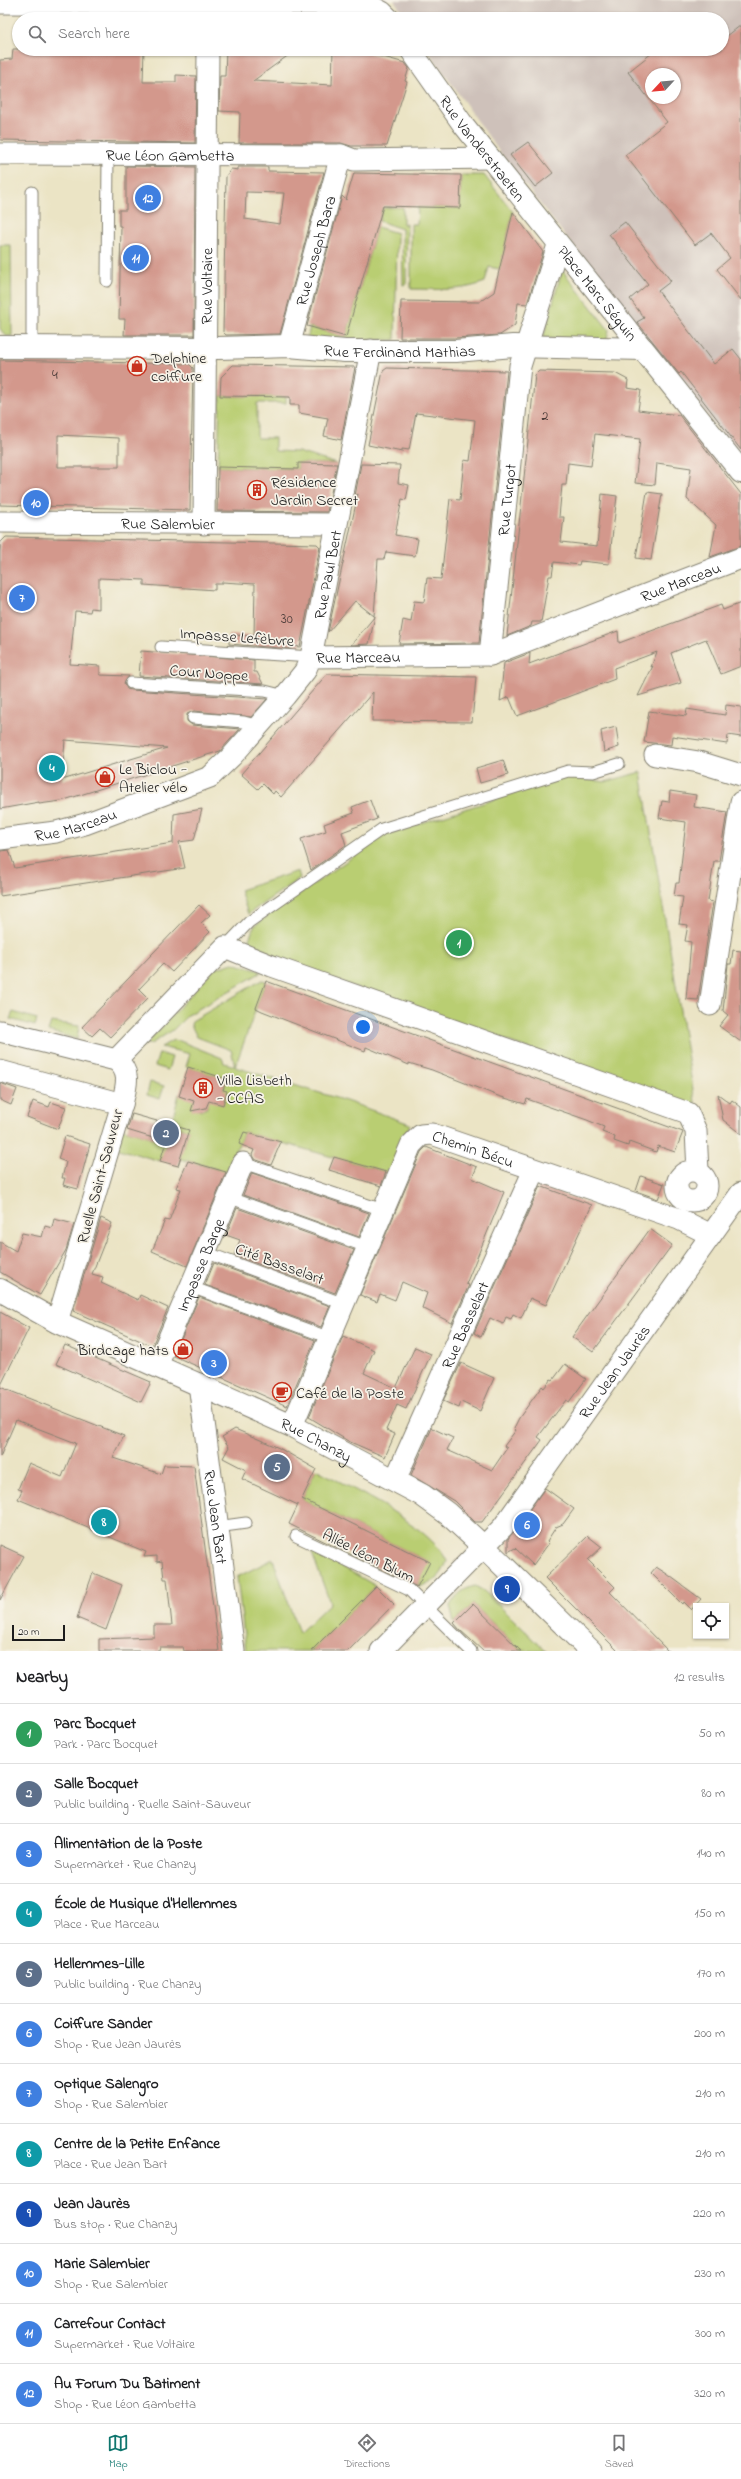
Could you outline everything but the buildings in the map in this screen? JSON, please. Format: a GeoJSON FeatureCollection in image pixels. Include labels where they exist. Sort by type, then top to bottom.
{"type":"FeatureCollection","features":[{"type":"Feature","properties":{"kind":"street"},"geometry":{"type":"LineString","coordinates":[[0,3],[208,11],[256,1],[367,4],[382,12]]}},
{"type":"Feature","properties":{"kind":"street","name":"Rue Voltaire"},"geometry":{"type":"LineString","coordinates":[[204,524],[208,56]]}},
{"type":"Feature","properties":{"kind":"street","name":"Rue Vanderstraeten"},"geometry":{"type":"LineString","coordinates":[[415,56],[450,107],[558,245]]}},
{"type":"Feature","properties":{"kind":"street","name":"Rue Léon Gambetta"},"geometry":{"type":"LineString","coordinates":[[0,154],[341,155],[354,160],[490,158]]}},
{"type":"Feature","properties":{"kind":"street","name":"Rue Joseph Bara"},"geometry":{"type":"LineString","coordinates":[[288,346],[341,155]]}},
{"type":"Feature","properties":{"kind":"street","name":"Place Marc Séguin"},"geometry":{"type":"LineString","coordinates":[[526,346],[558,245]]}},
{"type":"Feature","properties":{"kind":"street","name":"Place Marc Séguin"},"geometry":{"type":"LineString","coordinates":[[558,245],[643,349]]}},
{"type":"Feature","properties":{"kind":"street","name":"Rue Ferdinand Mathias"},"geometry":{"type":"LineString","coordinates":[[0,347],[206,348],[288,346],[345,351],[472,351],[526,346],[643,349]]}},
{"type":"Feature","properties":{"kind":"street","name":"Rue Turgot"},"geometry":{"type":"LineString","coordinates":[[490,655],[520,366],[526,346]]}},
{"type":"Feature","properties":{"kind":"street"},"geometry":{"type":"LineString","coordinates":[[643,349],[741,472]]}},
{"type":"Feature","properties":{"kind":"street","name":"Rue Paul Bert"},"geometry":{"type":"LineString","coordinates":[[311,657],[371,350]]}},
{"type":"Feature","properties":{"kind":"street","name":"Rue Salembier"},"geometry":{"type":"LineString","coordinates":[[0,522],[336,524]]}},
{"type":"Feature","properties":{"kind":"street","name":"Rue Marceau"},"geometry":{"type":"LineString","coordinates":[[0,839],[70,828],[200,782],[218,770],[259,726],[305,671],[311,657],[490,655],[741,558]]}},
{"type":"Feature","properties":{"kind":"street"},"geometry":{"type":"LineString","coordinates":[[655,754],[699,762],[741,775]]}},
{"type":"Feature","properties":{"kind":"street"},"geometry":{"type":"LineString","coordinates":[[710,1005],[741,802]]}},
{"type":"Feature","properties":{"kind":"street"},"geometry":{"type":"LineString","coordinates":[[116,1060],[225,947],[688,1114],[696,1131],[698,1172]]}},
{"type":"Feature","properties":{"kind":"street"},"geometry":{"type":"LineString","coordinates":[[0,1031],[116,1060],[123,1066],[127,1076],[122,1104]]}},
{"type":"Feature","properties":{"kind":"street","name":"Ruelle Saint-Sauveur"},"geometry":{"type":"LineString","coordinates":[[0,1071],[122,1104],[57,1322]]}},
{"type":"Feature","properties":{"kind":"street","name":"Chemin Bécu"},"geometry":{"type":"LineString","coordinates":[[292,1426],[411,1145],[427,1134],[685,1221],[712,1235]]}},
{"type":"Feature","properties":{"kind":"street","name":"Impasse Barge"},"geometry":{"type":"LineString","coordinates":[[157,1366],[243,1163]]}},
{"type":"Feature","properties":{"kind":"street","name":"Rue Basselart"},"geometry":{"type":"LineString","coordinates":[[395,1480],[534,1170]]}},
{"type":"Feature","properties":{"kind":"street","name":"Rue Jean Jaurès"},"geometry":{"type":"LineString","coordinates":[[381,1651],[503,1527],[741,1193]]}},
{"type":"Feature","properties":{"kind":"street","name":"Rue Chanzy"},"geometry":{"type":"LineString","coordinates":[[0,1290],[57,1322],[292,1426],[395,1480],[438,1506],[591,1651]]}},
{"type":"Feature","properties":{"kind":"street","name":"Rue Jean Bart"},"geometry":{"type":"LineString","coordinates":[[199,1384],[234,1651]]}},
{"type":"Feature","properties":{"kind":"lane"},"geometry":{"type":"LineString","coordinates":[[107,281],[108,154]]}},
{"type":"Feature","properties":{"kind":"lane"},"geometry":{"type":"LineString","coordinates":[[32,192],[32,347]]}},
{"type":"Feature","properties":{"kind":"lane","name":"Impasse Lefèbvre"},"geometry":{"type":"LineString","coordinates":[[161,647],[311,657]]}},
{"type":"Feature","properties":{"kind":"lane","name":"Cour Noppe"},"geometry":{"type":"LineString","coordinates":[[131,683],[265,691],[285,696]]}},
{"type":"Feature","properties":{"kind":"lane"},"geometry":{"type":"LineString","coordinates":[[193,718],[244,722],[259,726]]}},
{"type":"Feature","properties":{"kind":"lane"},"geometry":{"type":"LineString","coordinates":[[225,947],[249,922],[382,829],[568,771],[593,772],[619,764]]}},
{"type":"Feature","properties":{"kind":"lane"},"geometry":{"type":"LineString","coordinates":[[243,1163],[383,1210]]}},
{"type":"Feature","properties":{"kind":"lane"},"geometry":{"type":"LineString","coordinates":[[228,1197],[367,1247]]}},
{"type":"Feature","properties":{"kind":"lane","name":"Cité Basselart"},"geometry":{"type":"LineString","coordinates":[[205,1252],[344,1304]]}},
{"type":"Feature","properties":{"kind":"lane"},"geometry":{"type":"LineString","coordinates":[[191,1287],[330,1338]]}},
{"type":"Feature","properties":{"kind":"lane"},"geometry":{"type":"LineString","coordinates":[[217,1527],[246,1523]]}},
{"type":"Feature","properties":{"kind":"lane","name":"Allée Léon Blum"},"geometry":{"type":"LineString","coordinates":[[296,1536],[409,1590],[471,1651]]}},
{"type":"Feature","properties":{"kind":"shaded area"},"geometry":{"type":"Polygon","coordinates":[[[394,0],[741,0],[741,459],[501,154],[432,56],[729,56],[729,12],[402,12],[394,0]]]}},
{"type":"Feature","properties":{"kind":"green space"},"geometry":{"type":"Polygon","coordinates":[[[461,175],[484,175],[513,212],[500,269],[489,267],[485,282],[476,285],[458,289],[411,289],[411,224],[417,224],[418,207],[460,208],[461,175]]]}},
{"type":"Feature","properties":{"kind":"green space"},"geometry":{"type":"Polygon","coordinates":[[[403,207],[403,224],[407,224],[406,284],[403,285],[402,229],[379,221],[383,208],[403,207]]]}},
{"type":"Feature","properties":{"kind":"green space"},"geometry":{"type":"Polygon","coordinates":[[[377,227],[397,233],[395,340],[307,339],[310,327],[346,337],[377,227]]]}},
{"type":"Feature","properties":{"kind":"green space"},"geometry":{"type":"Polygon","coordinates":[[[0,245],[11,245],[12,336],[6,336],[0,329],[0,245]]]}},
{"type":"Feature","properties":{"kind":"green space"},"geometry":{"type":"Polygon","coordinates":[[[562,270],[609,330],[606,342],[543,338],[562,270]]]}},
{"type":"Feature","properties":{"kind":"green space"},"geometry":{"type":"Polygon","coordinates":[[[220,396],[286,397],[286,403],[257,403],[257,438],[275,438],[275,451],[298,452],[337,464],[298,463],[298,469],[218,467],[220,396]]]}},
{"type":"Feature","properties":{"kind":"green space"},"geometry":{"type":"Polygon","coordinates":[[[641,772],[696,1108],[257,952],[249,939],[255,925],[384,835],[567,776],[605,782],[641,772]]]}},
{"type":"Feature","properties":{"kind":"green space"},"geometry":{"type":"Polygon","coordinates":[[[298,871],[300,878],[248,914],[240,890],[298,871]]]}},
{"type":"Feature","properties":{"kind":"green space"},"geometry":{"type":"Polygon","coordinates":[[[233,963],[260,971],[260,973],[188,1015],[173,1030],[151,1044],[146,1044],[214,969],[233,963]]]}},
{"type":"Feature","properties":{"kind":"green space"},"geometry":{"type":"Polygon","coordinates":[[[262,980],[266,981],[235,1067],[346,1101],[410,1124],[389,1173],[244,1132],[227,1172],[163,1154],[160,1161],[112,1147],[117,1127],[184,1147],[188,1130],[171,1125],[179,1094],[195,1099],[193,1107],[202,1110],[207,1108],[207,1102],[223,1090],[226,1079],[186,1067],[190,1054],[161,1047],[173,1040],[180,1041],[222,1058],[224,1063],[235,1066],[231,1050],[197,1037],[191,1025],[192,1021],[262,980]]]}},
{"type":"Feature","properties":{"kind":"green space"},"geometry":{"type":"Polygon","coordinates":[[[13,1012],[37,1019],[35,1026],[10,1019],[13,1012]]]}},
{"type":"Feature","properties":{"kind":"green space"},"geometry":{"type":"Polygon","coordinates":[[[51,1022],[79,1026],[77,1039],[48,1031],[51,1022]]]}},
{"type":"Feature","properties":{"kind":"green space"},"geometry":{"type":"Polygon","coordinates":[[[159,1053],[172,1057],[168,1070],[155,1066],[159,1053]]]}},
{"type":"Feature","properties":{"kind":"green space"},"geometry":{"type":"Polygon","coordinates":[[[150,1082],[164,1086],[160,1099],[147,1095],[150,1082]]]}},
{"type":"Feature","properties":{"kind":"green space"},"geometry":{"type":"Polygon","coordinates":[[[316,1469],[389,1509],[408,1521],[424,1534],[438,1548],[447,1561],[440,1575],[428,1584],[417,1587],[429,1562],[302,1499],[316,1469]]]}},
{"type":"Feature","properties":{"kind":"green space"},"geometry":{"type":"Polygon","coordinates":[[[313,1550],[376,1586],[311,1651],[246,1651],[237,1577],[273,1559],[299,1633],[330,1603],[312,1553],[313,1550]]]}},
{"type":"Feature","properties":{"kind":"green space"},"geometry":{"type":"Polygon","coordinates":[[[475,1586],[484,1591],[546,1651],[521,1651],[473,1604],[454,1623],[450,1606],[460,1593],[475,1586]]]}},
{"type":"Feature","properties":{"kind":"place","name":"Au Forum Du Batiment"},"geometry":{"type":"Point","coordinates":[148,198]}},
{"type":"Feature","properties":{"kind":"place","name":"Carrefour Contact"},"geometry":{"type":"Point","coordinates":[136,258]}},
{"type":"Feature","properties":{"kind":"place","name":"Delphine coiffure"},"geometry":{"type":"Point","coordinates":[137,366]}},
{"type":"Feature","properties":{"kind":"place","name":"Résidence Jardin Secret"},"geometry":{"type":"Point","coordinates":[257,490]}},
{"type":"Feature","properties":{"kind":"place","name":"Marie Salembier"},"geometry":{"type":"Point","coordinates":[36,503]}},
{"type":"Feature","properties":{"kind":"place","name":"Optique Salengro"},"geometry":{"type":"Point","coordinates":[22,598]}},
{"type":"Feature","properties":{"kind":"place","name":"École de Musique d'Hellemmes"},"geometry":{"type":"Point","coordinates":[52,768]}},
{"type":"Feature","properties":{"kind":"place","name":"Le Biclou - Atelier vélo"},"geometry":{"type":"Point","coordinates":[105,777]}},
{"type":"Feature","properties":{"kind":"place","name":"Parc Bocquet"},"geometry":{"type":"Point","coordinates":[459,943]}},
{"type":"Feature","properties":{"kind":"place","name":"Villa Lisbeth - CCAS"},"geometry":{"type":"Point","coordinates":[203,1088]}},
{"type":"Feature","properties":{"kind":"place","name":"Salle Bocquet"},"geometry":{"type":"Point","coordinates":[166,1133]}},
{"type":"Feature","properties":{"kind":"place","name":"Birdcage hats"},"geometry":{"type":"Point","coordinates":[183,1349]}},
{"type":"Feature","properties":{"kind":"place","name":"Alimentation de la Poste"},"geometry":{"type":"Point","coordinates":[214,1363]}},
{"type":"Feature","properties":{"kind":"place","name":"Café de la Poste"},"geometry":{"type":"Point","coordinates":[282,1392]}},
{"type":"Feature","properties":{"kind":"place","name":"Hellemmes-Lille"},"geometry":{"type":"Point","coordinates":[277,1467]}},
{"type":"Feature","properties":{"kind":"place","name":"Centre de la Petite Enfance"},"geometry":{"type":"Point","coordinates":[104,1522]}},
{"type":"Feature","properties":{"kind":"place","name":"Coiffure Sander"},"geometry":{"type":"Point","coordinates":[527,1525]}},
{"type":"Feature","properties":{"kind":"place","name":"Jean Jaurès"},"geometry":{"type":"Point","coordinates":[507,1589]}}]}
